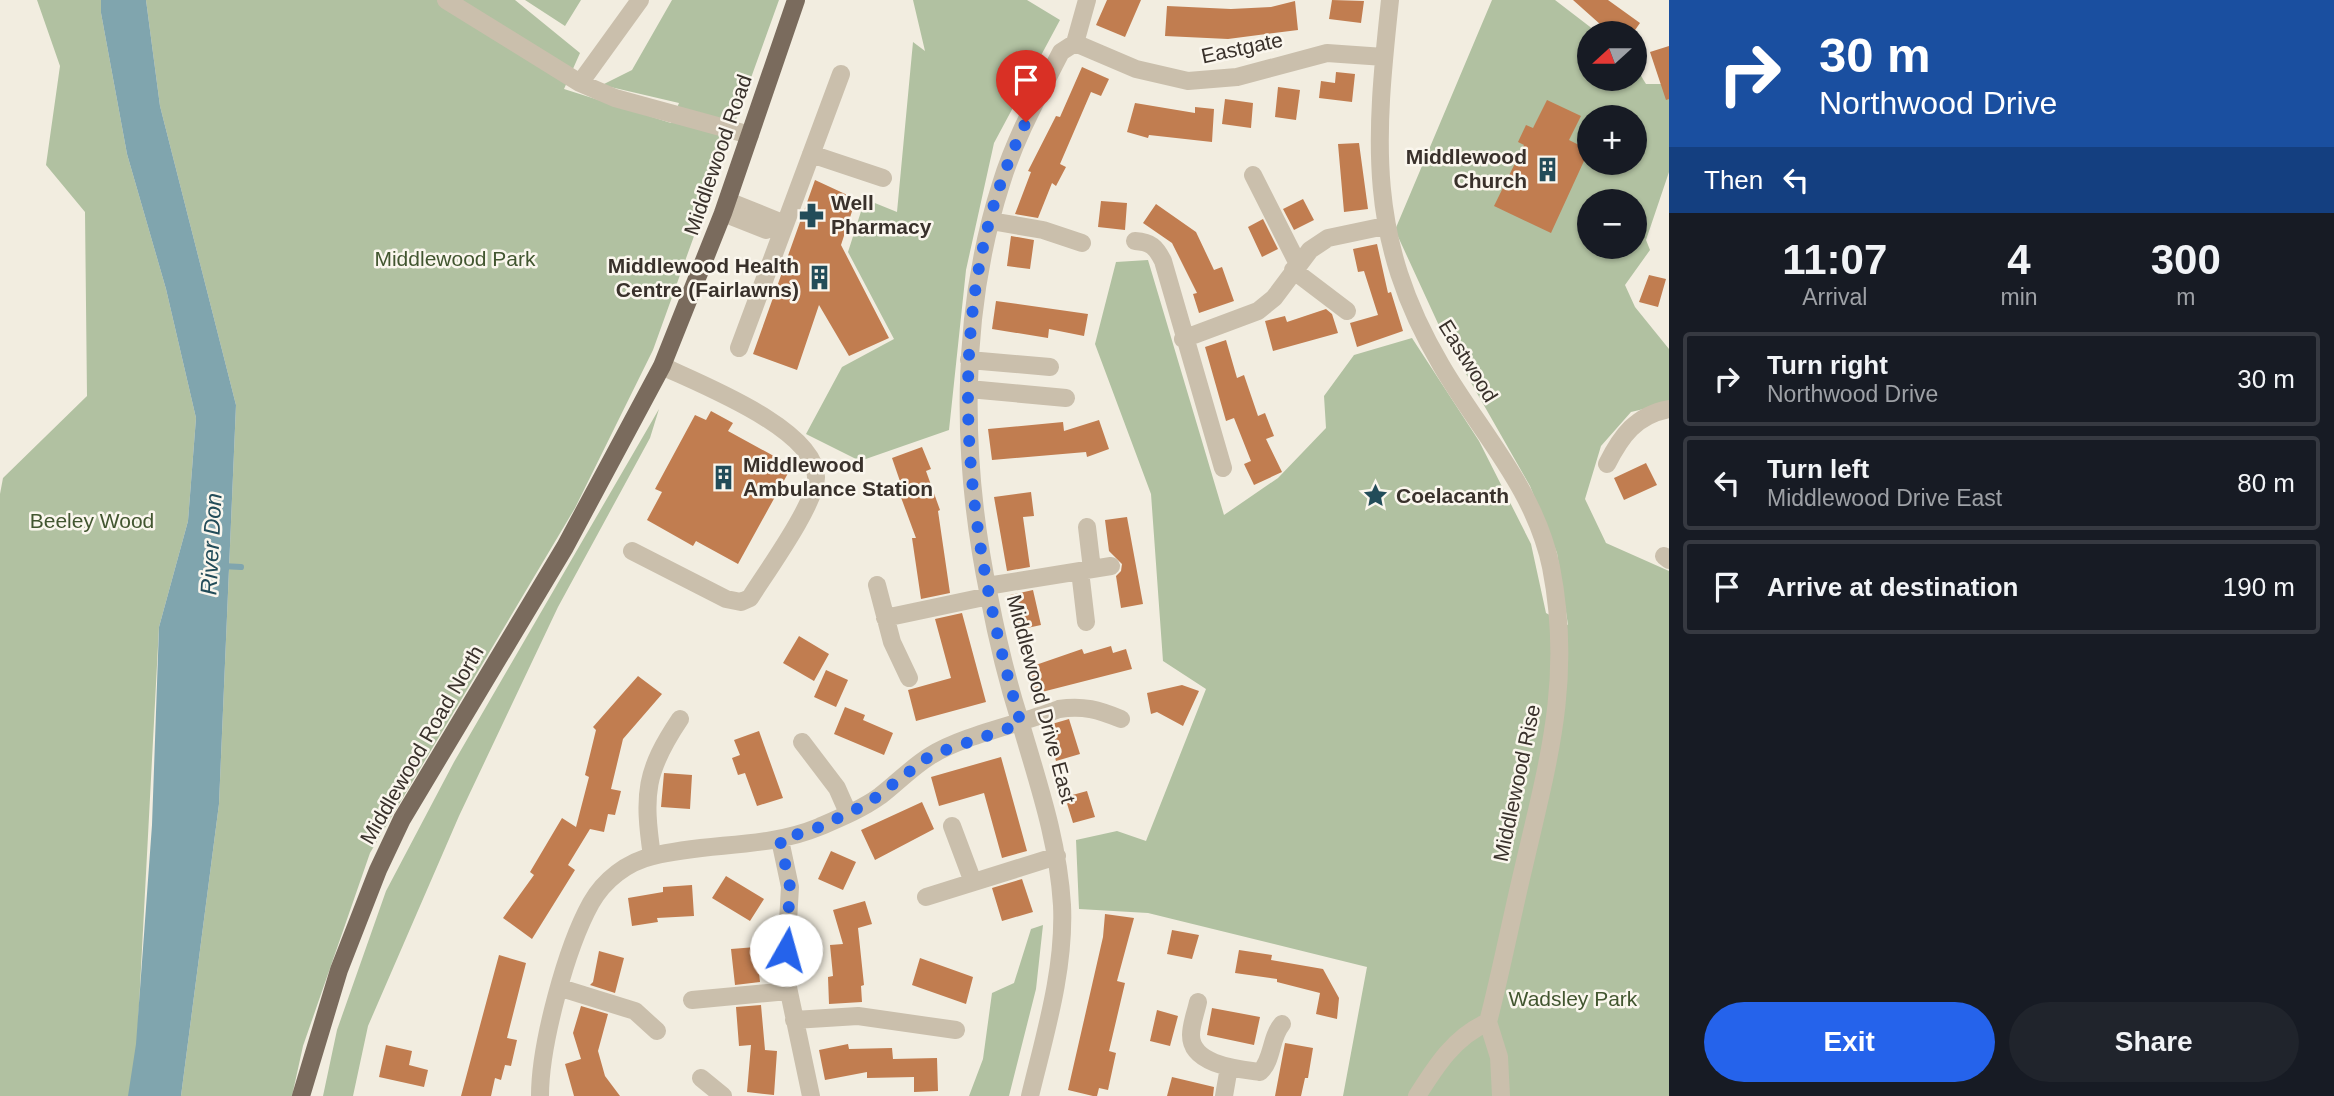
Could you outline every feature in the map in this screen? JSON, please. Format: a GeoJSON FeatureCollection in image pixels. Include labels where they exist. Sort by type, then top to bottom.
{"type":"FeatureCollection","features":[{"type":"Feature","properties":{"kind":"main road","name":"Middlewood Road"},"geometry":{"type":"LineString","coordinates":[[565,547],[662,366],[725,207],[796,0]]}},
{"type":"Feature","properties":{"kind":"main road","name":"Middlewood Road North"},"geometry":{"type":"LineString","coordinates":[[301,1096],[339,970],[378,870],[435,764],[565,547]]}},
{"type":"Feature","properties":{"kind":"street"},"geometry":{"type":"LineString","coordinates":[[446,0],[580,83],[615,98],[750,135]]}},
{"type":"Feature","properties":{"kind":"street"},"geometry":{"type":"LineString","coordinates":[[580,83],[640,0]]}},
{"type":"Feature","properties":{"kind":"street","name":"Middlewood Drive East"},"geometry":{"type":"LineString","coordinates":[[1030,1096],[1057,975],[1062,908],[1056,856],[1040,780],[1021,724],[988,591],[975,504],[970,360],[982,256],[1014,146],[1061,52],[1074,43],[1087,0]]}},
{"type":"Feature","properties":{"kind":"street","name":"Eastwood"},"geometry":{"type":"LineString","coordinates":[[1390,0],[1379,125],[1385,226],[1401,280],[1419,325],[1442,367],[1506,461],[1532,511]]}},
{"type":"Feature","properties":{"kind":"street","name":"Eastgate"},"geometry":{"type":"LineString","coordinates":[[1074,43],[1149,73],[1188,81],[1237,76],[1327,53],[1384,57]]}},
{"type":"Feature","properties":{"kind":"street"},"geometry":{"type":"LineString","coordinates":[[739,348],[841,74]]}},
{"type":"Feature","properties":{"kind":"street"},"geometry":{"type":"LineString","coordinates":[[811,154],[883,178]]}},
{"type":"Feature","properties":{"kind":"street"},"geometry":{"type":"LineString","coordinates":[[1253,175],[1296,267],[1347,311]]}},
{"type":"Feature","properties":{"kind":"street"},"geometry":{"type":"LineString","coordinates":[[725,207],[783,230]]}},
{"type":"Feature","properties":{"kind":"street"},"geometry":{"type":"LineString","coordinates":[[990,221],[1043,230],[1083,243]]}},
{"type":"Feature","properties":{"kind":"street"},"geometry":{"type":"LineString","coordinates":[[1183,339],[1258,311],[1274,298],[1310,250],[1328,238],[1385,226]]}},
{"type":"Feature","properties":{"kind":"street"},"geometry":{"type":"LineString","coordinates":[[1135,241],[1148,242],[1157,250],[1223,468]]}},
{"type":"Feature","properties":{"kind":"street"},"geometry":{"type":"LineString","coordinates":[[970,360],[1051,367]]}},
{"type":"Feature","properties":{"kind":"street"},"geometry":{"type":"LineString","coordinates":[[632,551],[726,599],[741,603],[750,598],[790,533],[810,500],[817,479],[813,462],[802,445],[745,405],[662,366]]}},
{"type":"Feature","properties":{"kind":"street"},"geometry":{"type":"LineString","coordinates":[[969,389],[1066,398]]}},
{"type":"Feature","properties":{"kind":"street"},"geometry":{"type":"LineString","coordinates":[[1607,464],[1630,426],[1669,409]]}},
{"type":"Feature","properties":{"kind":"street","name":"Middlewood Rise"},"geometry":{"type":"LineString","coordinates":[[1488,1022],[1556,729],[1562,639],[1550,565],[1532,511]]}},
{"type":"Feature","properties":{"kind":"street"},"geometry":{"type":"LineString","coordinates":[[1086,622],[1087,527]]}},
{"type":"Feature","properties":{"kind":"street"},"geometry":{"type":"LineString","coordinates":[[886,618],[988,591],[1111,566]]}},
{"type":"Feature","properties":{"kind":"street"},"geometry":{"type":"LineString","coordinates":[[877,585],[886,618],[909,678]]}},
{"type":"Feature","properties":{"kind":"street"},"geometry":{"type":"LineString","coordinates":[[540,1096],[540,1071],[561,988],[592,902],[617,873],[632,863],[652,856],[780,840],[848,813],[881,795],[931,755],[1078,706],[1097,709],[1121,719]]}},
{"type":"Feature","properties":{"kind":"street"},"geometry":{"type":"LineString","coordinates":[[652,856],[647,791],[653,765],[680,719]]}},
{"type":"Feature","properties":{"kind":"street"},"geometry":{"type":"LineString","coordinates":[[803,742],[837,788],[848,813]]}},
{"type":"Feature","properties":{"kind":"street"},"geometry":{"type":"LineString","coordinates":[[951,826],[974,882]]}},
{"type":"Feature","properties":{"kind":"street"},"geometry":{"type":"LineString","coordinates":[[780,840],[790,887],[785,973],[811,1096]]}},
{"type":"Feature","properties":{"kind":"street"},"geometry":{"type":"LineString","coordinates":[[926,897],[1056,856]]}},
{"type":"Feature","properties":{"kind":"street"},"geometry":{"type":"LineString","coordinates":[[561,988],[635,1011],[657,1031]]}},
{"type":"Feature","properties":{"kind":"street"},"geometry":{"type":"LineString","coordinates":[[692,1000],[788,991]]}},
{"type":"Feature","properties":{"kind":"street"},"geometry":{"type":"LineString","coordinates":[[1198,1002],[1191,1036],[1194,1049],[1207,1059],[1229,1067],[1260,1072],[1265,1066],[1275,1033],[1282,1024]]}},
{"type":"Feature","properties":{"kind":"street"},"geometry":{"type":"LineString","coordinates":[[794,1020],[858,1016],[956,1030]]}},
{"type":"Feature","properties":{"kind":"street"},"geometry":{"type":"LineString","coordinates":[[1417,1096],[1455,1043],[1470,1030],[1488,1022],[1499,1057],[1501,1096]]}},
{"type":"Feature","properties":{"kind":"street"},"geometry":{"type":"LineString","coordinates":[[1224,1096],[1229,1067]]}},
{"type":"Feature","properties":{"kind":"street"},"geometry":{"type":"LineString","coordinates":[[701,1079],[723,1096]]}},
{"type":"Feature","properties":{"kind":"green space","name":"Beeley Wood"},"geometry":{"type":"Polygon","coordinates":[[[37,0],[101,0],[101,13],[127,154],[166,289],[196,418],[188,521],[159,627],[137,1044],[129,1096],[0,1096],[0,494],[3,478],[87,396],[85,212],[46,165],[60,66],[37,0]]]}},
{"type":"Feature","properties":{"kind":"green space","name":"Middlewood Park"},"geometry":{"type":"Polygon","coordinates":[[[146,0],[515,0],[580,53],[564,89],[671,123],[679,103],[602,85],[632,70],[672,0],[779,0],[653,350],[575,508],[370,853],[303,1046],[292,1096],[181,1096],[219,804],[236,405],[160,106],[146,0]]]}},
{"type":"Feature","properties":{"kind":"green space"},"geometry":{"type":"Polygon","coordinates":[[[525,0],[581,0],[565,26],[525,0]]]}},
{"type":"Feature","properties":{"kind":"green space"},"geometry":{"type":"Polygon","coordinates":[[[913,0],[1027,0],[1060,20],[994,143],[966,270],[949,430],[860,461],[806,434],[842,367],[894,339],[848,252],[865,199],[897,212],[913,42],[925,51],[913,0]]]}},
{"type":"Feature","properties":{"kind":"green space","name":"Wadsley Park"},"geometry":{"type":"Polygon","coordinates":[[[1492,0],[1555,0],[1582,21],[1577,21],[1577,91],[1647,91],[1647,84],[1669,84],[1669,172],[1647,237],[1647,189],[1577,189],[1577,259],[1644,259],[1625,285],[1635,307],[1669,349],[1669,403],[1631,412],[1601,446],[1585,499],[1606,543],[1669,571],[1669,1096],[1343,1096],[1367,967],[1148,913],[1079,909],[1076,840],[1117,831],[1146,841],[1206,689],[1163,661],[1151,494],[1095,344],[1116,262],[1148,260],[1224,515],[1278,478],[1326,428],[1324,396],[1354,355],[1412,338],[1479,441],[1531,544],[1546,613],[1568,625],[1557,553],[1530,486],[1441,330],[1395,230],[1492,0]]]}},
{"type":"Feature","properties":{"kind":"green space"},"geometry":{"type":"Polygon","coordinates":[[[659,409],[650,438],[558,607],[459,816],[368,1026],[353,1096],[323,1096],[337,1030],[386,891],[454,762],[659,409]]]}},
{"type":"Feature","properties":{"kind":"green space"},"geometry":{"type":"Polygon","coordinates":[[[1043,925],[1036,989],[1009,1096],[969,1096],[983,1059],[992,993],[1014,983],[1031,929],[1043,925]]]}},
{"type":"Feature","properties":{"kind":"water","name":"River Don"},"geometry":{"type":"Polygon","coordinates":[[[101,0],[146,0],[160,106],[236,405],[219,804],[181,1096],[128,1096],[136,1044],[152,825],[159,627],[188,521],[196,418],[166,289],[127,154],[101,13],[101,0]]]}},
{"type":"Feature","properties":{"kind":"building"},"geometry":{"type":"Polygon","coordinates":[[[1107,0],[1141,0],[1125,37],[1096,25],[1107,0]]]}},
{"type":"Feature","properties":{"kind":"building"},"geometry":{"type":"Polygon","coordinates":[[[1332,0],[1364,1],[1361,23],[1329,19],[1332,0]]]}},
{"type":"Feature","properties":{"kind":"building"},"geometry":{"type":"Polygon","coordinates":[[[1573,0],[1608,0],[1637,21],[1597,21],[1573,0]]]}},
{"type":"Feature","properties":{"kind":"building"},"geometry":{"type":"Polygon","coordinates":[[[1295,1],[1298,30],[1228,39],[1165,36],[1167,6],[1231,9],[1271,7],[1295,1]]]}},
{"type":"Feature","properties":{"kind":"building"},"geometry":{"type":"Polygon","coordinates":[[[1669,46],[1669,99],[1666,100],[1650,52],[1669,46]]]}},
{"type":"Feature","properties":{"kind":"building"},"geometry":{"type":"Polygon","coordinates":[[[1082,67],[1109,79],[1101,96],[1091,92],[1060,164],[1066,167],[1056,186],[1052,183],[1038,218],[1015,214],[1031,172],[1028,171],[1056,116],[1060,117],[1082,67]]]}},
{"type":"Feature","properties":{"kind":"building"},"geometry":{"type":"Polygon","coordinates":[[[1336,72],[1355,74],[1352,102],[1319,98],[1321,81],[1335,83],[1336,72]]]}},
{"type":"Feature","properties":{"kind":"building"},"geometry":{"type":"Polygon","coordinates":[[[1278,87],[1300,90],[1296,120],[1275,117],[1278,87]]]}},
{"type":"Feature","properties":{"kind":"building"},"geometry":{"type":"Polygon","coordinates":[[[1225,99],[1253,103],[1251,128],[1222,124],[1225,99]]]}},
{"type":"Feature","properties":{"kind":"building","name":"Middlewood Church"},"geometry":{"type":"Polygon","coordinates":[[[1547,100],[1577,114],[1577,124],[1569,140],[1577,144],[1578,175],[1551,233],[1494,206],[1524,145],[1518,142],[1526,125],[1533,128],[1547,100]]]}},
{"type":"Feature","properties":{"kind":"building"},"geometry":{"type":"Polygon","coordinates":[[[1135,103],[1195,113],[1195,107],[1214,109],[1212,142],[1149,135],[1148,138],[1127,132],[1135,103]]]}},
{"type":"Feature","properties":{"kind":"building"},"geometry":{"type":"Polygon","coordinates":[[[1359,143],[1368,209],[1344,212],[1338,144],[1359,143]]]}},
{"type":"Feature","properties":{"kind":"building","name":"Middlewood Health Centre (Fairlawns)"},"geometry":{"type":"Polygon","coordinates":[[[815,180],[856,199],[841,245],[889,338],[849,356],[819,305],[797,370],[753,354],[815,180]]]}},
{"type":"Feature","properties":{"kind":"building"},"geometry":{"type":"Polygon","coordinates":[[[1303,199],[1314,220],[1294,230],[1283,209],[1303,199]]]}},
{"type":"Feature","properties":{"kind":"building"},"geometry":{"type":"Polygon","coordinates":[[[1101,201],[1127,203],[1125,230],[1098,227],[1101,201]]]}},
{"type":"Feature","properties":{"kind":"building"},"geometry":{"type":"Polygon","coordinates":[[[1156,204],[1196,232],[1214,270],[1222,267],[1234,301],[1199,313],[1193,294],[1197,293],[1172,243],[1143,223],[1156,204]]]}},
{"type":"Feature","properties":{"kind":"building"},"geometry":{"type":"Polygon","coordinates":[[[1263,219],[1278,249],[1262,257],[1248,227],[1263,219]]]}},
{"type":"Feature","properties":{"kind":"building"},"geometry":{"type":"Polygon","coordinates":[[[1011,236],[1034,240],[1030,269],[1007,266],[1011,236]]]}},
{"type":"Feature","properties":{"kind":"building"},"geometry":{"type":"Polygon","coordinates":[[[1377,244],[1388,293],[1391,292],[1403,331],[1357,347],[1350,323],[1378,315],[1364,271],[1358,272],[1353,249],[1377,244]]]}},
{"type":"Feature","properties":{"kind":"building"},"geometry":{"type":"Polygon","coordinates":[[[1649,275],[1666,279],[1658,307],[1639,302],[1649,275]]]}},
{"type":"Feature","properties":{"kind":"building"},"geometry":{"type":"Polygon","coordinates":[[[996,301],[1088,314],[1084,336],[1049,329],[1048,338],[992,329],[996,301]]]}},
{"type":"Feature","properties":{"kind":"building"},"geometry":{"type":"Polygon","coordinates":[[[1326,309],[1332,314],[1338,333],[1273,351],[1265,321],[1285,316],[1287,322],[1326,309]]]}},
{"type":"Feature","properties":{"kind":"building"},"geometry":{"type":"Polygon","coordinates":[[[1226,340],[1237,378],[1244,375],[1258,416],[1265,413],[1274,436],[1266,439],[1282,472],[1254,485],[1244,464],[1251,461],[1234,418],[1226,421],[1205,347],[1226,340]]]}},
{"type":"Feature","properties":{"kind":"building","name":"Middlewood Ambulance Station"},"geometry":{"type":"Polygon","coordinates":[[[711,411],[733,423],[728,431],[792,466],[738,564],[696,541],[693,546],[647,520],[662,492],[655,489],[695,415],[706,420],[711,411]]]}},
{"type":"Feature","properties":{"kind":"building"},"geometry":{"type":"Polygon","coordinates":[[[1099,420],[1109,449],[1087,457],[1086,452],[992,460],[988,429],[1063,422],[1064,431],[1099,420]]]}},
{"type":"Feature","properties":{"kind":"building"},"geometry":{"type":"Polygon","coordinates":[[[922,447],[931,469],[926,471],[940,510],[938,511],[950,593],[921,599],[912,538],[916,538],[899,492],[903,490],[892,458],[922,447]]]}},
{"type":"Feature","properties":{"kind":"building"},"geometry":{"type":"Polygon","coordinates":[[[1646,463],[1657,485],[1624,500],[1614,478],[1646,463]]]}},
{"type":"Feature","properties":{"kind":"building"},"geometry":{"type":"Polygon","coordinates":[[[1031,492],[1034,516],[1023,517],[1030,567],[1007,571],[994,497],[1031,492]]]}},
{"type":"Feature","properties":{"kind":"building"},"geometry":{"type":"Polygon","coordinates":[[[1127,517],[1143,604],[1121,608],[1116,576],[1121,571],[1122,564],[1109,551],[1105,520],[1127,517]]]}},
{"type":"Feature","properties":{"kind":"building"},"geometry":{"type":"Polygon","coordinates":[[[1033,590],[1041,625],[1018,630],[1010,595],[1033,590]]]}},
{"type":"Feature","properties":{"kind":"building"},"geometry":{"type":"Polygon","coordinates":[[[962,613],[986,702],[916,721],[908,690],[951,678],[935,619],[962,613]]]}},
{"type":"Feature","properties":{"kind":"building"},"geometry":{"type":"Polygon","coordinates":[[[799,636],[829,654],[814,681],[783,663],[799,636]]]}},
{"type":"Feature","properties":{"kind":"building"},"geometry":{"type":"Polygon","coordinates":[[[1111,646],[1113,653],[1126,649],[1132,669],[1034,694],[1027,668],[1082,649],[1084,654],[1111,646]]]}},
{"type":"Feature","properties":{"kind":"building"},"geometry":{"type":"Polygon","coordinates":[[[826,670],[848,680],[836,707],[814,697],[826,670]]]}},
{"type":"Feature","properties":{"kind":"building"},"geometry":{"type":"Polygon","coordinates":[[[638,676],[662,694],[623,739],[611,789],[621,791],[615,815],[608,814],[604,832],[590,829],[568,865],[575,870],[532,939],[503,918],[534,875],[530,872],[562,818],[576,827],[589,777],[585,775],[596,730],[593,727],[638,676]]]}},
{"type":"Feature","properties":{"kind":"building"},"geometry":{"type":"Polygon","coordinates":[[[1182,685],[1199,691],[1183,726],[1157,712],[1151,714],[1147,693],[1182,685]]]}},
{"type":"Feature","properties":{"kind":"building"},"geometry":{"type":"Polygon","coordinates":[[[845,707],[865,715],[863,720],[893,733],[884,755],[834,734],[845,707]]]}},
{"type":"Feature","properties":{"kind":"building"},"geometry":{"type":"Polygon","coordinates":[[[1069,719],[1080,754],[1056,761],[1045,726],[1069,719]]]}},
{"type":"Feature","properties":{"kind":"building"},"geometry":{"type":"Polygon","coordinates":[[[759,731],[783,798],[757,806],[745,773],[738,775],[732,758],[740,755],[734,740],[759,731]]]}},
{"type":"Feature","properties":{"kind":"building"},"geometry":{"type":"Polygon","coordinates":[[[1001,757],[1027,851],[1002,858],[984,793],[939,806],[931,777],[1001,757]]]}},
{"type":"Feature","properties":{"kind":"building"},"geometry":{"type":"Polygon","coordinates":[[[664,773],[692,775],[690,809],[661,807],[664,773]]]}},
{"type":"Feature","properties":{"kind":"building"},"geometry":{"type":"Polygon","coordinates":[[[1087,791],[1095,817],[1073,823],[1065,797],[1087,791]]]}},
{"type":"Feature","properties":{"kind":"building"},"geometry":{"type":"Polygon","coordinates":[[[922,802],[934,829],[875,860],[861,830],[922,802]]]}},
{"type":"Feature","properties":{"kind":"building"},"geometry":{"type":"Polygon","coordinates":[[[831,851],[856,862],[843,890],[818,879],[831,851]]]}},
{"type":"Feature","properties":{"kind":"building"},"geometry":{"type":"Polygon","coordinates":[[[726,876],[764,899],[750,921],[712,898],[726,876]]]}},
{"type":"Feature","properties":{"kind":"building"},"geometry":{"type":"Polygon","coordinates":[[[1022,879],[1033,912],[1002,921],[992,888],[1022,879]]]}},
{"type":"Feature","properties":{"kind":"building"},"geometry":{"type":"Polygon","coordinates":[[[692,885],[694,916],[657,918],[658,922],[632,926],[628,898],[663,892],[663,887],[692,885]]]}},
{"type":"Feature","properties":{"kind":"building"},"geometry":{"type":"Polygon","coordinates":[[[865,901],[872,924],[858,928],[864,985],[861,986],[862,1002],[829,1004],[828,977],[833,976],[830,945],[843,944],[833,910],[865,901]]]}},
{"type":"Feature","properties":{"kind":"building"},"geometry":{"type":"Polygon","coordinates":[[[1105,914],[1134,918],[1117,981],[1125,983],[1109,1051],[1116,1053],[1108,1090],[1099,1088],[1097,1096],[1093,1096],[1068,1090],[1103,937],[1105,914]]]}},
{"type":"Feature","properties":{"kind":"building"},"geometry":{"type":"Polygon","coordinates":[[[1172,930],[1199,935],[1192,959],[1167,954],[1172,930]]]}},
{"type":"Feature","properties":{"kind":"building"},"geometry":{"type":"Polygon","coordinates":[[[756,947],[760,982],[735,985],[731,949],[756,947]]]}},
{"type":"Feature","properties":{"kind":"building"},"geometry":{"type":"Polygon","coordinates":[[[1239,950],[1272,955],[1271,960],[1323,969],[1339,998],[1337,1019],[1316,1014],[1320,993],[1277,982],[1277,979],[1235,973],[1239,950]]]}},
{"type":"Feature","properties":{"kind":"building"},"geometry":{"type":"Polygon","coordinates":[[[599,951],[624,958],[615,993],[590,985],[593,982],[599,951]]]}},
{"type":"Feature","properties":{"kind":"building"},"geometry":{"type":"Polygon","coordinates":[[[499,955],[526,963],[507,1038],[517,1040],[511,1066],[505,1065],[501,1080],[495,1078],[491,1096],[461,1096],[499,955]]]}},
{"type":"Feature","properties":{"kind":"building"},"geometry":{"type":"Polygon","coordinates":[[[920,958],[973,977],[966,1004],[912,985],[920,958]]]}},
{"type":"Feature","properties":{"kind":"building"},"geometry":{"type":"Polygon","coordinates":[[[761,1005],[765,1050],[777,1051],[774,1095],[747,1092],[751,1045],[739,1046],[736,1007],[761,1005]]]}},
{"type":"Feature","properties":{"kind":"building"},"geometry":{"type":"Polygon","coordinates":[[[581,1006],[608,1014],[598,1051],[605,1076],[620,1096],[574,1096],[565,1064],[581,1059],[573,1033],[581,1006]]]}},
{"type":"Feature","properties":{"kind":"building"},"geometry":{"type":"Polygon","coordinates":[[[1212,1008],[1260,1017],[1254,1045],[1207,1035],[1212,1008]]]}},
{"type":"Feature","properties":{"kind":"building"},"geometry":{"type":"Polygon","coordinates":[[[1157,1010],[1178,1016],[1170,1046],[1150,1041],[1157,1010]]]}},
{"type":"Feature","properties":{"kind":"building"},"geometry":{"type":"Polygon","coordinates":[[[1285,1043],[1313,1048],[1308,1078],[1305,1078],[1301,1096],[1275,1096],[1285,1043]]]}},
{"type":"Feature","properties":{"kind":"building"},"geometry":{"type":"Polygon","coordinates":[[[848,1044],[849,1049],[892,1048],[893,1059],[937,1058],[938,1091],[914,1092],[914,1077],[867,1078],[867,1072],[825,1080],[819,1050],[848,1044]]]}},
{"type":"Feature","properties":{"kind":"building"},"geometry":{"type":"Polygon","coordinates":[[[386,1045],[412,1051],[409,1065],[428,1070],[424,1087],[379,1077],[386,1045]]]}},
{"type":"Feature","properties":{"kind":"building"},"geometry":{"type":"Polygon","coordinates":[[[1172,1077],[1214,1087],[1213,1096],[1167,1096],[1172,1077]]]}},
{"type":"Feature","properties":{"kind":"waterway","name":"River Don"},"geometry":{"type":"LineString","coordinates":[[222,566],[241,567]]}},
{"type":"Feature","properties":{"kind":"place","name":"Middlewood Church"},"geometry":{"type":"Point","coordinates":[1547,169]}},
{"type":"Feature","properties":{"kind":"place","name":"Well Pharmacy"},"geometry":{"type":"Point","coordinates":[811,215]}},
{"type":"Feature","properties":{"kind":"place","name":"Middlewood Health Centre (Fairlawns)"},"geometry":{"type":"Point","coordinates":[819,278]}},
{"type":"Feature","properties":{"kind":"place","name":"Middlewood Ambulance Station"},"geometry":{"type":"Point","coordinates":[723,477]}},
{"type":"Feature","properties":{"kind":"place","name":"Coelacanth"},"geometry":{"type":"Point","coordinates":[1376,496]}},
{"type":"Feature","properties":{"kind":"route"},"geometry":{"type":"LineString","coordinates":[[786,950],[790,887],[780,840],[817,828],[867,804],[931,755],[956,744],[1021,724],[1004,668],[976,516],[971,459],[969,373],[982,256],[1001,183],[1026,122]]}}]}
